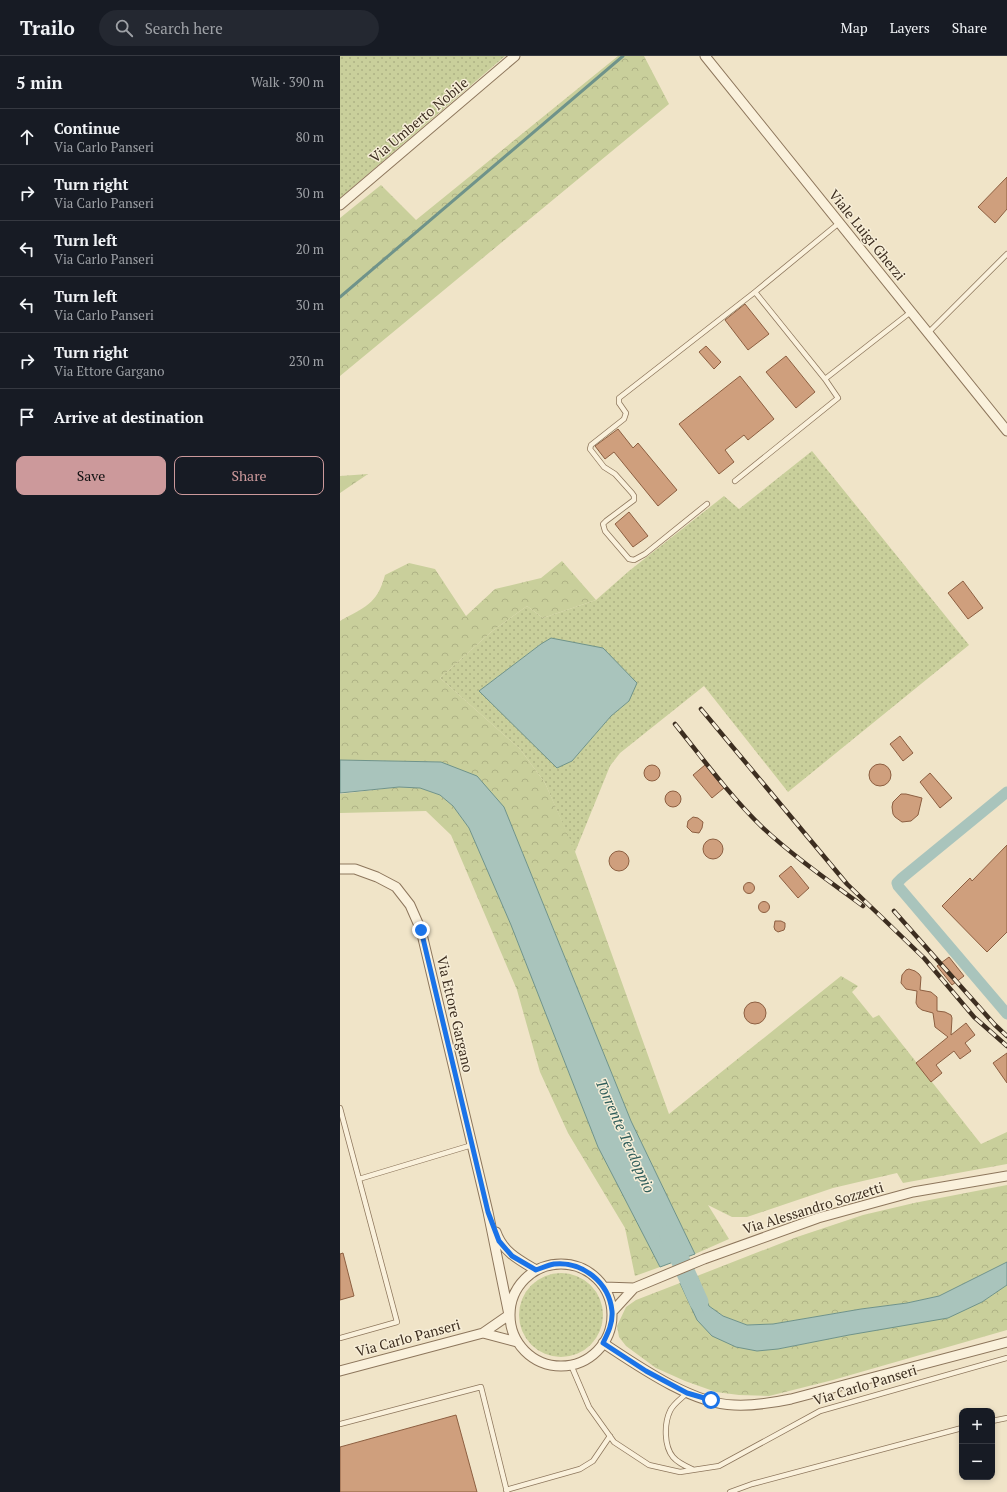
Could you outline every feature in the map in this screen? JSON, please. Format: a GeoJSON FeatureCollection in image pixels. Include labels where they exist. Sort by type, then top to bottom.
{"type":"FeatureCollection","features":[{"type":"Feature","properties":{"kind":"street","name":"Via Umberto Nobile"},"geometry":{"type":"LineString","coordinates":[[340,205],[515,56]]}},
{"type":"Feature","properties":{"kind":"street","name":"Viale Luigi Gherzi"},"geometry":{"type":"LineString","coordinates":[[705,56],[839,223],[912,311],[1007,431]]}},
{"type":"Feature","properties":{"kind":"street","name":"Via Ettore Gargano"},"geometry":{"type":"LineString","coordinates":[[340,869],[355,869],[378,877],[396,887],[410,905],[421,930],[488,1212],[509,1315]]}},
{"type":"Feature","properties":{"kind":"street","name":"Via Alessandro Sozzetti"},"geometry":{"type":"LineString","coordinates":[[604,1287],[634,1288],[704,1259],[783,1230],[847,1210],[913,1192],[1007,1176]]}},
{"type":"Feature","properties":{"kind":"street","name":"Via Ettore Gargano"},"geometry":{"type":"LineString","coordinates":[[488,1212],[499,1241],[512,1256],[536,1270]]}},
{"type":"Feature","properties":{"kind":"street"},"geometry":{"type":"LineString","coordinates":[[553,1264],[570,1264],[587,1271],[604,1287],[610,1299],[612,1312],[610,1328],[603,1343],[584,1361],[571,1365],[556,1366],[540,1362],[527,1354],[517,1342],[511,1329],[509,1315],[511,1301],[516,1289],[525,1278],[536,1270],[553,1264]]}},
{"type":"Feature","properties":{"kind":"street","name":"Via Alessandro Sozzetti"},"geometry":{"type":"LineString","coordinates":[[612,1312],[634,1288]]}},
{"type":"Feature","properties":{"kind":"street","name":"Via Carlo Panseri"},"geometry":{"type":"LineString","coordinates":[[340,1371],[483,1333],[509,1315]]}},
{"type":"Feature","properties":{"kind":"street","name":"Via Carlo Panseri"},"geometry":{"type":"LineString","coordinates":[[483,1333],[517,1342]]}},
{"type":"Feature","properties":{"kind":"street","name":"Via Carlo Panseri"},"geometry":{"type":"LineString","coordinates":[[603,1343],[646,1371],[687,1393],[732,1405],[765,1404],[828,1391],[1007,1342]]}},
{"type":"Feature","properties":{"kind":"lane"},"geometry":{"type":"LineString","coordinates":[[707,504],[639,559],[629,559],[605,531],[603,524],[634,500],[634,496],[616,474],[600,462],[592,453],[590,447],[624,419],[626,413],[619,403],[619,398],[755,292],[839,223]]}},
{"type":"Feature","properties":{"kind":"lane"},"geometry":{"type":"LineString","coordinates":[[928,333],[1007,254]]}},
{"type":"Feature","properties":{"kind":"lane"},"geometry":{"type":"LineString","coordinates":[[735,481],[838,398],[825,379],[755,292]]}},
{"type":"Feature","properties":{"kind":"lane"},"geometry":{"type":"LineString","coordinates":[[825,379],[912,311]]}},
{"type":"Feature","properties":{"kind":"lane"},"geometry":{"type":"LineString","coordinates":[[340,1108],[397,1322],[340,1338]]}},
{"type":"Feature","properties":{"kind":"lane"},"geometry":{"type":"LineString","coordinates":[[359,1178],[472,1145]]}},
{"type":"Feature","properties":{"kind":"lane","name":"Via Carlo Panseri"},"geometry":{"type":"LineString","coordinates":[[571,1365],[589,1407],[614,1442],[649,1465],[680,1472],[719,1466],[820,1411],[1007,1358]]}},
{"type":"Feature","properties":{"kind":"lane"},"geometry":{"type":"LineString","coordinates":[[340,1424],[481,1387],[507,1491],[580,1469],[593,1461],[610,1436]]}},
{"type":"Feature","properties":{"kind":"lane"},"geometry":{"type":"LineString","coordinates":[[687,1393],[670,1410],[666,1427],[667,1443],[673,1457],[683,1466],[694,1470]]}},
{"type":"Feature","properties":{"kind":"lane"},"geometry":{"type":"LineString","coordinates":[[995,1420],[1007,1418]]}},
{"type":"Feature","properties":{"kind":"lane"},"geometry":{"type":"LineString","coordinates":[[730,1492],[752,1484],[959,1429]]}},
{"type":"Feature","properties":{"kind":"green space"},"geometry":{"type":"Polygon","coordinates":[[[340,56],[505,56],[340,198],[340,56]]]}},
{"type":"Feature","properties":{"kind":"green space"},"geometry":{"type":"Polygon","coordinates":[[[618,56],[644,56],[669,104],[340,376],[340,218],[381,185],[416,220],[618,56]]]}},
{"type":"Feature","properties":{"kind":"green space"},"geometry":{"type":"Polygon","coordinates":[[[812,451],[969,645],[788,792],[704,686],[620,753],[610,766],[575,852],[545,783],[520,749],[440,678],[491,632],[527,606],[543,618],[596,600],[629,571],[724,496],[739,509],[812,451]],[[541,644],[479,691],[572,761],[611,716],[629,701],[541,644]]]}},
{"type":"Feature","properties":{"kind":"green space"},"geometry":{"type":"Polygon","coordinates":[[[368,474],[340,493],[340,476],[368,474]]]}},
{"type":"Feature","properties":{"kind":"green space"},"geometry":{"type":"Polygon","coordinates":[[[562,561],[596,600],[543,618],[527,606],[491,632],[440,678],[520,749],[545,783],[573,846],[669,1114],[841,976],[858,986],[852,992],[873,1018],[879,1015],[981,1144],[1007,1132],[1007,1164],[903,1183],[897,1173],[833,1188],[747,1217],[732,1217],[708,1205],[729,1239],[695,1254],[631,1121],[504,807],[441,762],[340,760],[340,621],[363,608],[374,599],[382,585],[385,575],[409,563],[435,569],[466,616],[495,589],[541,578],[562,561]]]}},
{"type":"Feature","properties":{"kind":"green space"},"geometry":{"type":"Polygon","coordinates":[[[399,787],[420,788],[440,795],[453,806],[469,828],[511,925],[598,1147],[660,1267],[635,1276],[625,1228],[568,1133],[540,1072],[517,990],[451,835],[426,811],[340,813],[340,794],[399,787]]]}},
{"type":"Feature","properties":{"kind":"green space"},"geometry":{"type":"Polygon","coordinates":[[[1007,1185],[1007,1262],[939,1296],[907,1303],[773,1324],[747,1325],[723,1316],[709,1306],[697,1276],[797,1237],[863,1215],[914,1203],[1007,1185]]]}},
{"type":"Feature","properties":{"kind":"green space"},"geometry":{"type":"Polygon","coordinates":[[[561,1273],[577,1276],[591,1285],[600,1299],[603,1315],[600,1331],[591,1345],[577,1354],[561,1357],[545,1354],[531,1345],[522,1331],[519,1315],[522,1299],[531,1285],[545,1276],[561,1273]]]}},
{"type":"Feature","properties":{"kind":"green space"},"geometry":{"type":"Polygon","coordinates":[[[680,1283],[697,1320],[778,1349],[849,1335],[982,1302],[1007,1285],[1007,1330],[833,1380],[769,1396],[739,1395],[716,1392],[685,1381],[656,1368],[626,1346],[619,1337],[617,1326],[626,1307],[636,1300],[680,1283]]]}},
{"type":"Feature","properties":{"kind":"water"},"geometry":{"type":"Polygon","coordinates":[[[551,638],[603,648],[637,683],[629,701],[611,716],[572,761],[557,768],[479,691],[551,638]]]}},
{"type":"Feature","properties":{"kind":"water"},"geometry":{"type":"Polygon","coordinates":[[[340,760],[441,762],[477,776],[504,807],[631,1121],[695,1254],[660,1267],[598,1147],[511,925],[469,828],[453,806],[440,795],[420,788],[399,787],[340,793],[340,760]]]}},
{"type":"Feature","properties":{"kind":"water"},"geometry":{"type":"Polygon","coordinates":[[[1007,1262],[1007,1285],[982,1302],[948,1318],[778,1349],[757,1351],[736,1347],[712,1336],[697,1320],[680,1283],[697,1276],[709,1306],[723,1316],[747,1325],[773,1324],[907,1303],[939,1296],[1007,1262]]]}},
{"type":"Feature","properties":{"kind":"building"},"geometry":{"type":"Polygon","coordinates":[[[1007,177],[1007,209],[995,223],[978,207],[1007,177]]]}},
{"type":"Feature","properties":{"kind":"building"},"geometry":{"type":"Polygon","coordinates":[[[745,304],[769,334],[748,350],[725,320],[745,304]]]}},
{"type":"Feature","properties":{"kind":"building"},"geometry":{"type":"Polygon","coordinates":[[[706,346],[721,362],[714,369],[699,352],[706,346]]]}},
{"type":"Feature","properties":{"kind":"building"},"geometry":{"type":"Polygon","coordinates":[[[786,356],[815,392],[796,408],[766,372],[786,356]]]}},
{"type":"Feature","properties":{"kind":"building"},"geometry":{"type":"Polygon","coordinates":[[[740,376],[774,419],[748,440],[744,435],[725,450],[734,462],[719,474],[679,424],[740,376]]]}},
{"type":"Feature","properties":{"kind":"building"},"geometry":{"type":"Polygon","coordinates":[[[618,429],[633,448],[638,443],[677,490],[658,506],[614,452],[605,459],[595,446],[618,429]]]}},
{"type":"Feature","properties":{"kind":"building"},"geometry":{"type":"Polygon","coordinates":[[[629,512],[648,536],[633,547],[615,524],[629,512]]]}},
{"type":"Feature","properties":{"kind":"building"},"geometry":{"type":"Polygon","coordinates":[[[963,581],[983,608],[968,619],[948,593],[963,581]]]}},
{"type":"Feature","properties":{"kind":"building"},"geometry":{"type":"Polygon","coordinates":[[[900,736],[913,753],[903,761],[890,744],[900,736]]]}},
{"type":"Feature","properties":{"kind":"building"},"geometry":{"type":"Polygon","coordinates":[[[880,764],[888,767],[891,775],[888,783],[880,786],[872,783],[869,775],[872,767],[880,764]]]}},
{"type":"Feature","properties":{"kind":"building"},"geometry":{"type":"Polygon","coordinates":[[[652,765],[659,770],[660,773],[655,780],[652,781],[645,776],[644,773],[649,766],[652,765]]]}},
{"type":"Feature","properties":{"kind":"building"},"geometry":{"type":"Polygon","coordinates":[[[705,765],[724,788],[712,798],[693,775],[705,765]]]}},
{"type":"Feature","properties":{"kind":"building"},"geometry":{"type":"Polygon","coordinates":[[[930,773],[952,798],[940,808],[920,782],[930,773]]]}},
{"type":"Feature","properties":{"kind":"building"},"geometry":{"type":"Polygon","coordinates":[[[673,791],[680,796],[681,799],[676,806],[673,807],[666,802],[665,799],[670,792],[673,791]]]}},
{"type":"Feature","properties":{"kind":"building"},"geometry":{"type":"Polygon","coordinates":[[[901,794],[922,798],[918,815],[911,821],[902,822],[893,814],[893,802],[901,794]]]}},
{"type":"Feature","properties":{"kind":"building"},"geometry":{"type":"Polygon","coordinates":[[[693,817],[698,818],[703,822],[699,833],[692,832],[687,827],[688,821],[693,817]]]}},
{"type":"Feature","properties":{"kind":"building"},"geometry":{"type":"Polygon","coordinates":[[[713,839],[720,842],[723,849],[720,856],[713,859],[706,856],[703,849],[706,842],[713,839]]]}},
{"type":"Feature","properties":{"kind":"building"},"geometry":{"type":"Polygon","coordinates":[[[1007,845],[1007,932],[987,952],[942,906],[970,878],[972,881],[1007,845]]]}},
{"type":"Feature","properties":{"kind":"building"},"geometry":{"type":"Polygon","coordinates":[[[619,851],[626,854],[629,861],[626,868],[619,871],[612,868],[609,861],[612,854],[619,851]]]}},
{"type":"Feature","properties":{"kind":"building"},"geometry":{"type":"Polygon","coordinates":[[[791,866],[809,888],[798,898],[779,876],[791,866]]]}},
{"type":"Feature","properties":{"kind":"building"},"geometry":{"type":"Polygon","coordinates":[[[747,883],[751,883],[753,884],[753,892],[747,893],[744,890],[744,886],[747,883]]]}},
{"type":"Feature","properties":{"kind":"building"},"geometry":{"type":"Polygon","coordinates":[[[764,901],[768,903],[770,907],[768,911],[764,913],[760,911],[758,907],[760,903],[764,901]]]}},
{"type":"Feature","properties":{"kind":"building"},"geometry":{"type":"Polygon","coordinates":[[[775,921],[785,923],[784,930],[778,932],[775,930],[775,921]]]}},
{"type":"Feature","properties":{"kind":"building"},"geometry":{"type":"Polygon","coordinates":[[[949,957],[964,976],[952,985],[937,966],[949,957]]]}},
{"type":"Feature","properties":{"kind":"building"},"geometry":{"type":"Polygon","coordinates":[[[909,969],[915,971],[921,977],[920,990],[931,992],[937,997],[937,1011],[945,1012],[951,1015],[951,1035],[966,1023],[975,1035],[965,1043],[971,1051],[960,1059],[954,1051],[936,1065],[942,1073],[931,1082],[916,1063],[948,1037],[935,1027],[933,1013],[922,1010],[918,1007],[916,1003],[917,991],[906,989],[901,983],[902,975],[909,969]]]}},
{"type":"Feature","properties":{"kind":"building"},"geometry":{"type":"Polygon","coordinates":[[[755,1002],[763,1005],[766,1013],[763,1021],[755,1024],[747,1021],[744,1013],[747,1005],[755,1002]]]}},
{"type":"Feature","properties":{"kind":"building"},"geometry":{"type":"Polygon","coordinates":[[[1007,1053],[1007,1083],[993,1063],[1007,1053]]]}},
{"type":"Feature","properties":{"kind":"building"},"geometry":{"type":"Polygon","coordinates":[[[343,1253],[354,1296],[340,1300],[340,1254],[343,1253]]]}},
{"type":"Feature","properties":{"kind":"building"},"geometry":{"type":"Polygon","coordinates":[[[456,1415],[477,1492],[340,1492],[340,1447],[456,1415]]]}},
{"type":"Feature","properties":{"kind":"waterway"},"geometry":{"type":"LineString","coordinates":[[340,297],[623,56]]}},
{"type":"Feature","properties":{"kind":"waterway"},"geometry":{"type":"LineString","coordinates":[[1007,792],[897,883],[1007,1014]]}},
{"type":"Feature","properties":{"kind":"waterway","name":"Torrente Terdoppio"},"geometry":{"type":"LineString","coordinates":[[669,1235],[699,1302]]}},
{"type":"Feature","properties":{"kind":"railway"},"geometry":{"type":"LineString","coordinates":[[701,709],[847,884],[924,958],[974,1017],[1007,1046]]}},
{"type":"Feature","properties":{"kind":"railway"},"geometry":{"type":"LineString","coordinates":[[675,724],[706,764],[762,827],[824,878],[863,906]]}},
{"type":"Feature","properties":{"kind":"railway"},"geometry":{"type":"LineString","coordinates":[[894,911],[995,1025],[1007,1036]]}},
{"type":"Feature","properties":{"kind":"route"},"geometry":{"type":"LineString","coordinates":[[421,930],[488,1212],[499,1241],[512,1256],[536,1270],[553,1264],[570,1264],[587,1271],[600,1282],[610,1299],[612,1312],[610,1328],[603,1343],[646,1371],[687,1393],[711,1400]]}}]}
